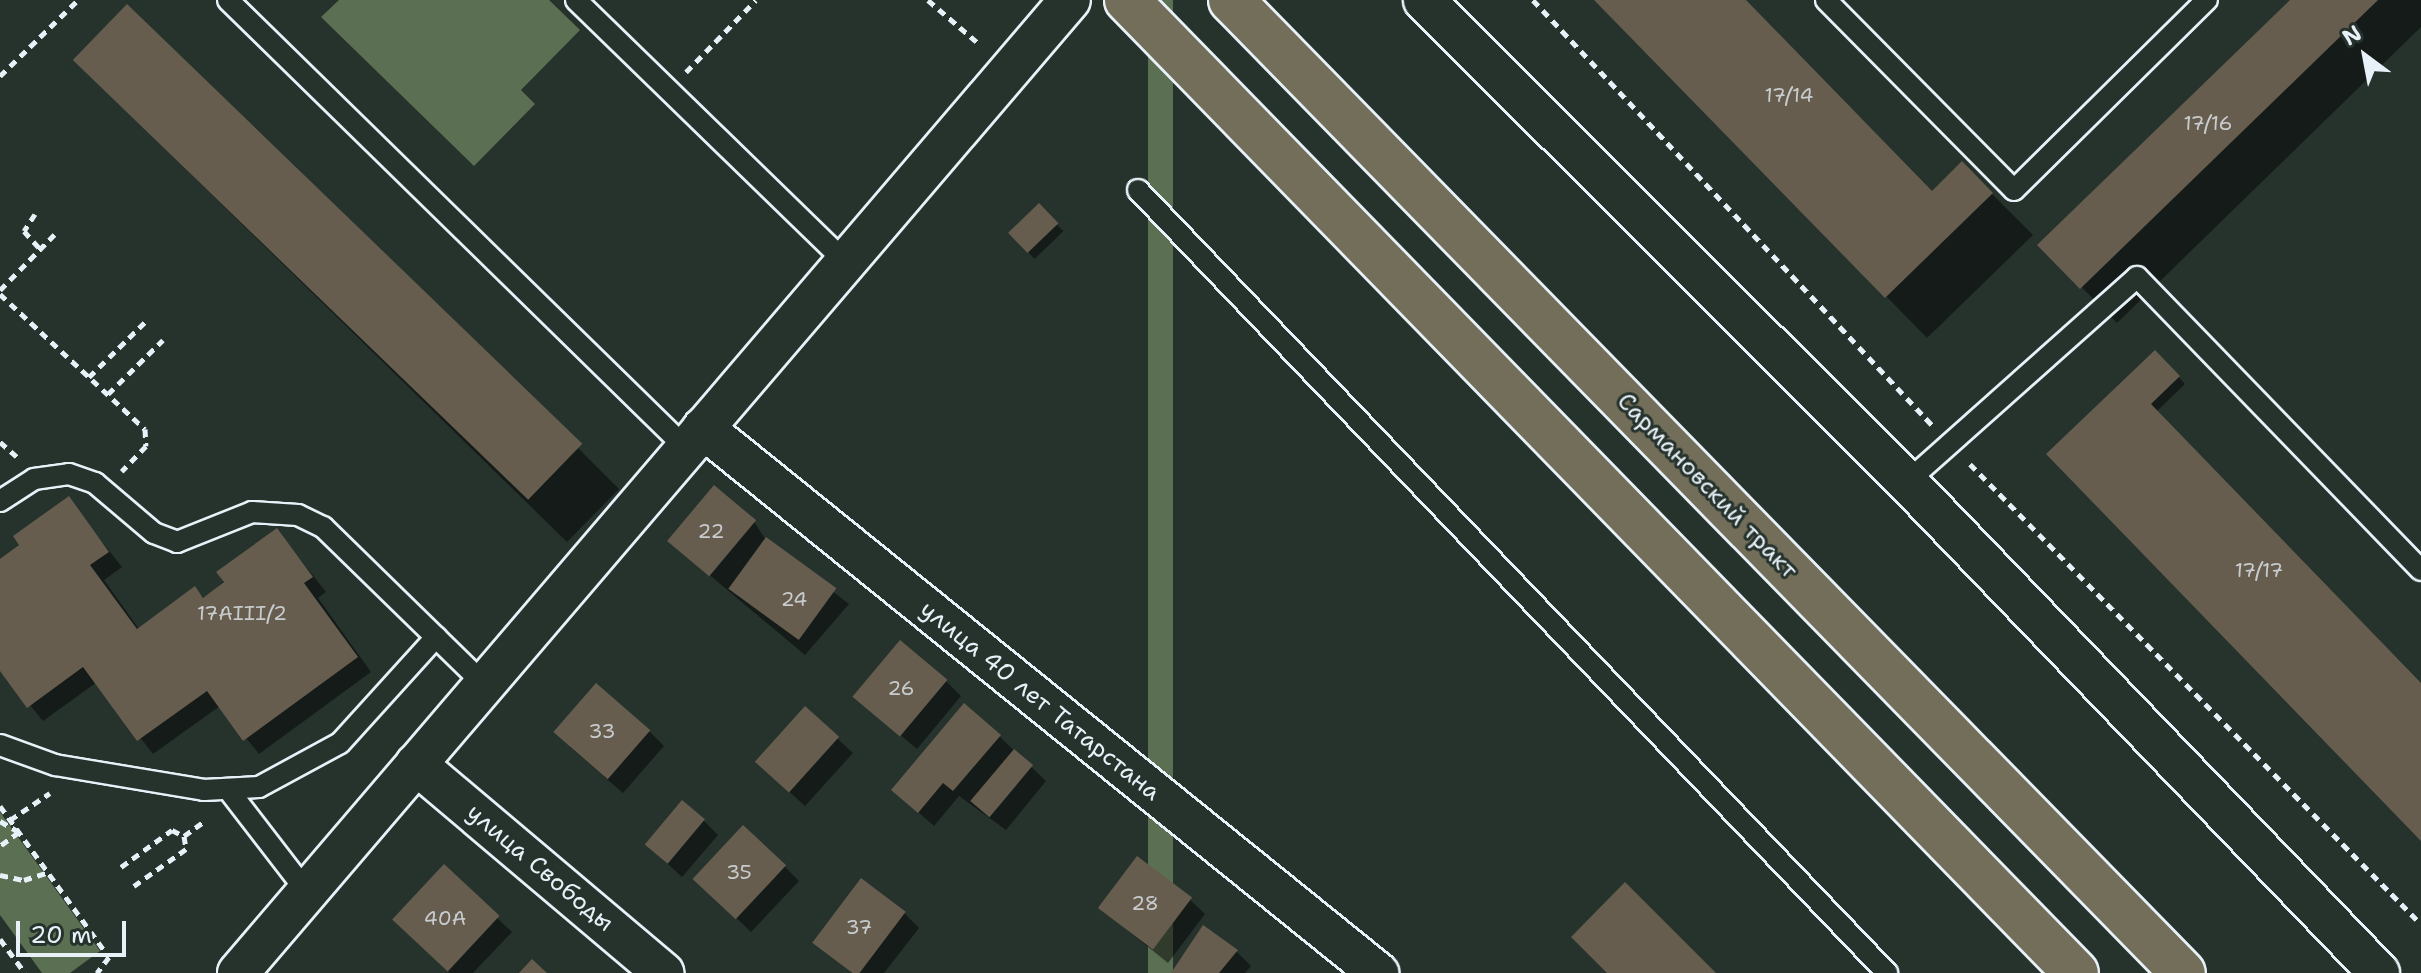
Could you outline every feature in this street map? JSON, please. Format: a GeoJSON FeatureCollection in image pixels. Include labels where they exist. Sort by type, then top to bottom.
{"type":"FeatureCollection","features":[{"type":"Feature","properties":{"kind":"main road"},"geometry":{"type":"LineString","coordinates":[[1127,0],[2076,973]]}},
{"type":"Feature","properties":{"kind":"main road","name":"Сармановский тракт"},"geometry":{"type":"LineString","coordinates":[[1231,0],[2183,973]]}},
{"type":"Feature","properties":{"kind":"street"},"geometry":{"type":"LineString","coordinates":[[238,973],[1070,0]]}},
{"type":"Feature","properties":{"kind":"street"},"geometry":{"type":"LineString","coordinates":[[1424,0],[1907,482],[2379,973]]}},
{"type":"Feature","properties":{"kind":"street","name":"улица 40 лет Татарстана"},"geometry":{"type":"LineString","coordinates":[[694,438],[1378,973]]}},
{"type":"Feature","properties":{"kind":"street","name":"улица Свободы"},"geometry":{"type":"LineString","coordinates":[[416,764],[663,973]]}},
{"type":"Feature","properties":{"kind":"lane"},"geometry":{"type":"LineString","coordinates":[[228,0],[694,438]]}},
{"type":"Feature","properties":{"kind":"lane"},"geometry":{"type":"LineString","coordinates":[[577,0],[845,262]]}},
{"type":"Feature","properties":{"kind":"lane"},"geometry":{"type":"LineString","coordinates":[[1826,0],[2014,190],[2207,0]]}},
{"type":"Feature","properties":{"kind":"lane"},"geometry":{"type":"LineString","coordinates":[[1138,190],[1887,973]]}},
{"type":"Feature","properties":{"kind":"lane"},"geometry":{"type":"LineString","coordinates":[[1907,482],[2137,277],[2421,570]]}},
{"type":"Feature","properties":{"kind":"lane"},"geometry":{"type":"LineString","coordinates":[[0,501],[53,474],[105,489],[154,533],[177,542],[252,512],[311,521],[484,684]]}},
{"type":"Feature","properties":{"kind":"lane"},"geometry":{"type":"LineString","coordinates":[[0,745],[55,765],[230,792],[286,778],[332,749],[436,637]]}},
{"type":"Feature","properties":{"kind":"lane"},"geometry":{"type":"LineString","coordinates":[[230,792],[307,892]]}},
{"type":"Feature","properties":{"kind":"path"},"geometry":{"type":"LineString","coordinates":[[0,76],[78,0]]}},
{"type":"Feature","properties":{"kind":"path"},"geometry":{"type":"LineString","coordinates":[[668,90],[756,0]]}},
{"type":"Feature","properties":{"kind":"path"},"geometry":{"type":"LineString","coordinates":[[928,0],[977,42]]}},
{"type":"Feature","properties":{"kind":"path"},"geometry":{"type":"LineString","coordinates":[[35,214],[24,231],[40,249]]}},
{"type":"Feature","properties":{"kind":"path"},"geometry":{"type":"LineString","coordinates":[[55,234],[0,292],[108,394],[149,438],[105,489]]}},
{"type":"Feature","properties":{"kind":"path"},"geometry":{"type":"LineString","coordinates":[[89,377],[146,321]]}},
{"type":"Feature","properties":{"kind":"path"},"geometry":{"type":"LineString","coordinates":[[108,394],[163,340]]}},
{"type":"Feature","properties":{"kind":"path"},"geometry":{"type":"LineString","coordinates":[[0,806],[109,957],[97,973]]}},
{"type":"Feature","properties":{"kind":"path"},"geometry":{"type":"LineString","coordinates":[[0,821],[19,832]]}},
{"type":"Feature","properties":{"kind":"path"},"geometry":{"type":"LineString","coordinates":[[121,867],[172,830],[184,836],[186,849],[134,886]]}},
{"type":"Feature","properties":{"kind":"path"},"geometry":{"type":"LineString","coordinates":[[0,846],[19,832]]}},
{"type":"Feature","properties":{"kind":"path"},"geometry":{"type":"LineString","coordinates":[[0,875],[24,880],[48,872]]}},
{"type":"Feature","properties":{"kind":"path"},"geometry":{"type":"LineString","coordinates":[[0,939],[25,973]]}},
{"type":"Feature","properties":{"kind":"green space"},"geometry":{"type":"Polygon","coordinates":[[[339,0],[549,0],[580,30],[521,90],[535,104],[474,166],[321,17],[339,0]]]}},
{"type":"Feature","properties":{"kind":"green space"},"geometry":{"type":"Polygon","coordinates":[[[1148,0],[1173,0],[1173,973],[1148,973],[1148,0]]]}},
{"type":"Feature","properties":{"kind":"green space"},"geometry":{"type":"Polygon","coordinates":[[[0,812],[100,951],[70,973],[42,973],[0,915],[0,812]]]}},
{"type":"Feature","properties":{"kind":"building"},"geometry":{"type":"Polygon","coordinates":[[[1594,0],[1746,0],[1932,191],[1962,161],[1993,193],[1885,298],[1594,0]]]}},
{"type":"Feature","properties":{"kind":"building"},"geometry":{"type":"Polygon","coordinates":[[[2290,0],[2378,0],[2080,289],[2037,245],[2290,0]]]}},
{"type":"Feature","properties":{"kind":"building"},"geometry":{"type":"Polygon","coordinates":[[[127,4],[582,444],[528,500],[73,60],[127,4]]]}},
{"type":"Feature","properties":{"kind":"building"},"geometry":{"type":"Polygon","coordinates":[[[1039,203],[1058,223],[1028,253],[1008,233],[1039,203]]]}},
{"type":"Feature","properties":{"kind":"building"},"geometry":{"type":"Polygon","coordinates":[[[2155,350],[2180,376],[2151,404],[2421,683],[2421,841],[2046,454],[2155,350]]]}},
{"type":"Feature","properties":{"kind":"building"},"geometry":{"type":"Polygon","coordinates":[[[714,485],[756,520],[709,576],[667,541],[714,485]]]}},
{"type":"Feature","properties":{"kind":"building"},"geometry":{"type":"Polygon","coordinates":[[[69,496],[109,552],[90,565],[137,629],[195,586],[203,598],[224,582],[216,572],[277,528],[313,577],[304,583],[358,657],[243,741],[207,691],[137,741],[83,667],[27,708],[0,671],[0,559],[19,545],[13,536],[69,496]]]}},
{"type":"Feature","properties":{"kind":"building"},"geometry":{"type":"Polygon","coordinates":[[[766,537],[836,588],[799,640],[728,589],[766,537]]]}},
{"type":"Feature","properties":{"kind":"building"},"geometry":{"type":"Polygon","coordinates":[[[900,640],[947,680],[900,737],[852,697],[900,640]]]}},
{"type":"Feature","properties":{"kind":"building"},"geometry":{"type":"Polygon","coordinates":[[[596,683],[650,730],[608,779],[553,732],[596,683]]]}},
{"type":"Feature","properties":{"kind":"building"},"geometry":{"type":"Polygon","coordinates":[[[964,703],[1001,735],[953,791],[943,783],[918,813],[891,790],[964,703]]]}},
{"type":"Feature","properties":{"kind":"building"},"geometry":{"type":"Polygon","coordinates":[[[805,706],[839,737],[789,793],[755,762],[805,706]]]}},
{"type":"Feature","properties":{"kind":"building"},"geometry":{"type":"Polygon","coordinates":[[[1014,749],[1033,765],[989,817],[970,801],[1014,749]]]}},
{"type":"Feature","properties":{"kind":"building"},"geometry":{"type":"Polygon","coordinates":[[[682,800],[705,819],[668,864],[645,844],[682,800]]]}},
{"type":"Feature","properties":{"kind":"building"},"geometry":{"type":"Polygon","coordinates":[[[743,825],[786,865],[736,919],[693,879],[743,825]]]}},
{"type":"Feature","properties":{"kind":"building"},"geometry":{"type":"Polygon","coordinates":[[[1137,856],[1192,898],[1153,949],[1098,908],[1137,856]]]}},
{"type":"Feature","properties":{"kind":"building"},"geometry":{"type":"Polygon","coordinates":[[[444,864],[500,916],[448,971],[392,920],[444,864]]]}},
{"type":"Feature","properties":{"kind":"building"},"geometry":{"type":"Polygon","coordinates":[[[861,878],[906,912],[860,973],[852,973],[812,943],[861,878]]]}},
{"type":"Feature","properties":{"kind":"building"},"geometry":{"type":"Polygon","coordinates":[[[1625,882],[1716,973],[1607,973],[1571,937],[1625,882]]]}},
{"type":"Feature","properties":{"kind":"building"},"geometry":{"type":"Polygon","coordinates":[[[1203,925],[1238,950],[1219,973],[1171,973],[1203,925]]]}},
{"type":"Feature","properties":{"kind":"building"},"geometry":{"type":"Polygon","coordinates":[[[532,959],[547,973],[519,973],[532,959]]]}}]}
